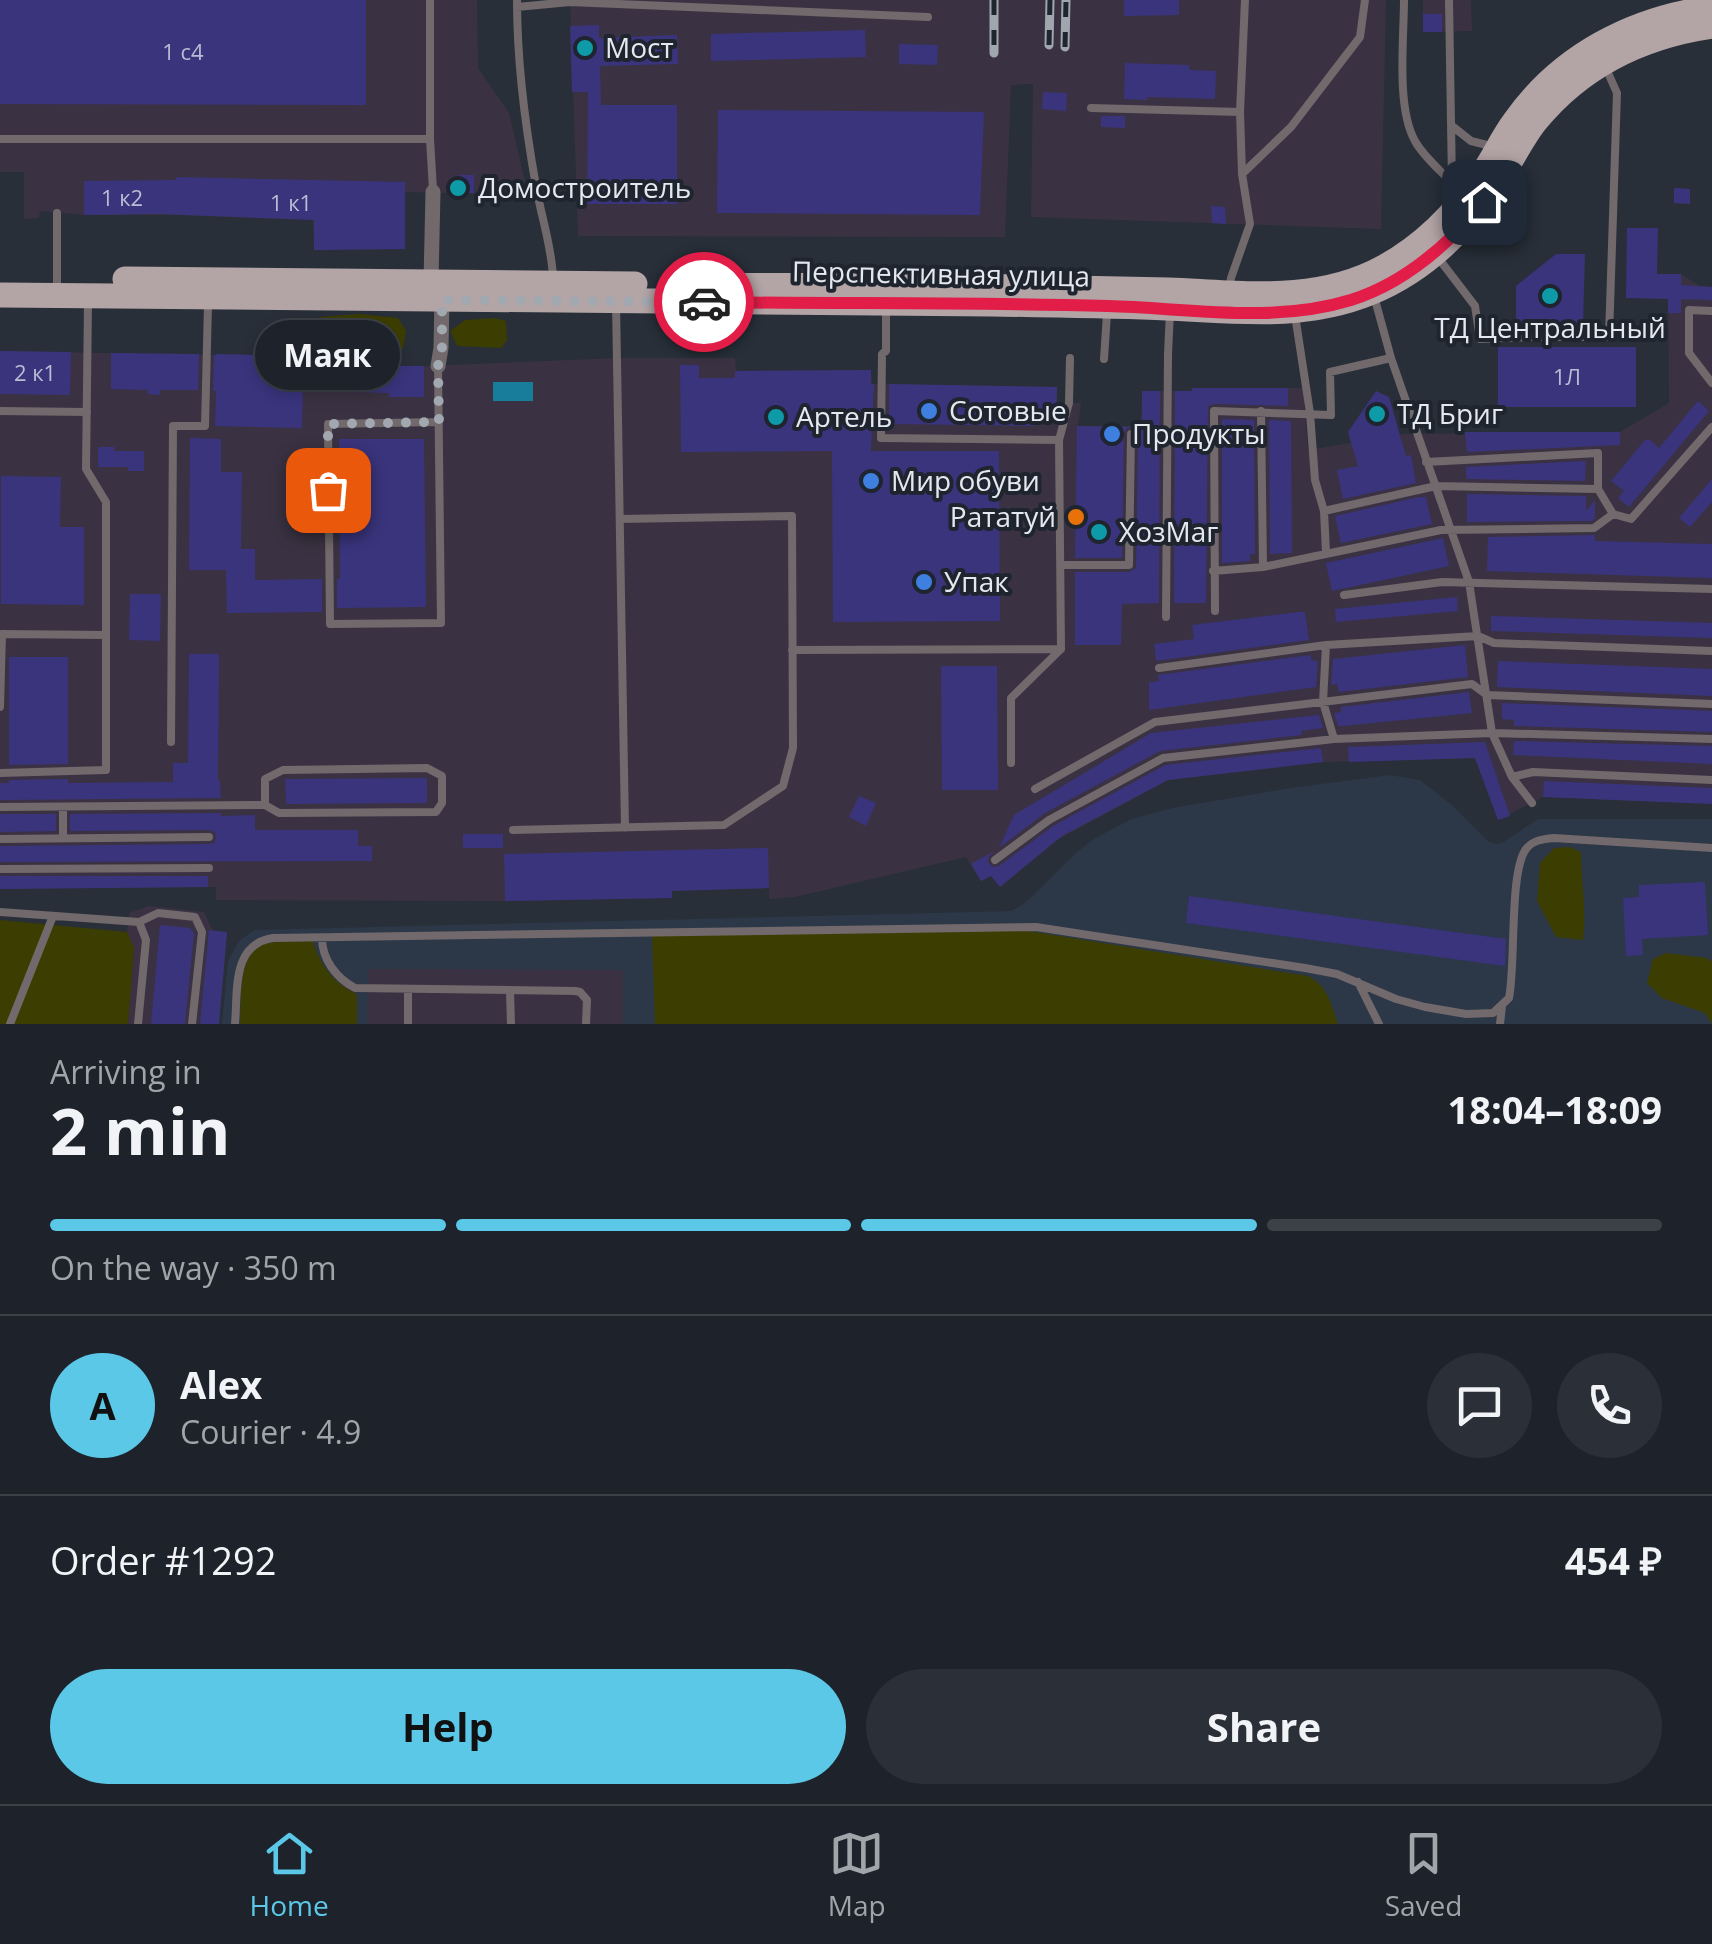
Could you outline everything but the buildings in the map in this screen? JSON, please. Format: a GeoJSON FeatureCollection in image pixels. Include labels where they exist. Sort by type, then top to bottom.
{"type":"FeatureCollection","features":[{"type":"Feature","properties":{"kind":"main road","name":"Перспективная улица"},"geometry":{"type":"LineString","coordinates":[[1464,198],[1498,182],[1537,120],[1620,32],[1682,12],[1712,8]]}},
{"type":"Feature","properties":{"kind":"main road","name":"Перспективная улица"},"geometry":{"type":"LineString","coordinates":[[0,295],[89,287],[1108,297],[1230,302],[1294,311],[1351,300],[1394,282],[1429,247],[1512,124],[1556,74],[1598,55],[1712,26]]}},
{"type":"Feature","properties":{"kind":"main road","name":"Перспективная улица"},"geometry":{"type":"LineString","coordinates":[[1230,302],[1346,283],[1429,247]]}},
{"type":"Feature","properties":{"kind":"main road","name":"Перспективная улица"},"geometry":{"type":"LineString","coordinates":[[0,278],[58,287]]}},
{"type":"Feature","properties":{"kind":"main road","name":"Перспективная улица"},"geometry":{"type":"LineString","coordinates":[[616,292],[886,303],[1108,297]]}},
{"type":"Feature","properties":{"kind":"street"},"geometry":{"type":"LineString","coordinates":[[434,192],[436,291],[442,348],[438,366]]}},
{"type":"Feature","properties":{"kind":"lane"},"geometry":{"type":"LineString","coordinates":[[430,0],[434,192]]}},
{"type":"Feature","properties":{"kind":"lane"},"geometry":{"type":"LineString","coordinates":[[866,0],[866,15]]}},
{"type":"Feature","properties":{"kind":"lane"},"geometry":{"type":"LineString","coordinates":[[1230,302],[1231,278],[1250,224],[1242,174],[1240,112],[1245,0]]}},
{"type":"Feature","properties":{"kind":"lane"},"geometry":{"type":"LineString","coordinates":[[1242,174],[1291,127],[1360,36],[1365,0]]}},
{"type":"Feature","properties":{"kind":"lane"},"geometry":{"type":"LineString","coordinates":[[1404,0],[1407,119],[1415,143],[1464,198]]}},
{"type":"Feature","properties":{"kind":"lane"},"geometry":{"type":"LineString","coordinates":[[1449,0],[1452,126],[1464,198]]}},
{"type":"Feature","properties":{"kind":"lane"},"geometry":{"type":"LineString","coordinates":[[553,292],[552,263],[524,122],[517,4],[746,5],[928,17]]}},
{"type":"Feature","properties":{"kind":"lane"},"geometry":{"type":"LineString","coordinates":[[1429,247],[1475,306],[1480,339],[1609,338],[1617,92],[1598,55]]}},
{"type":"Feature","properties":{"kind":"lane"},"geometry":{"type":"LineString","coordinates":[[1091,108],[1240,112]]}},
{"type":"Feature","properties":{"kind":"lane"},"geometry":{"type":"LineString","coordinates":[[1452,126],[1472,141],[1499,146]]}},
{"type":"Feature","properties":{"kind":"lane"},"geometry":{"type":"LineString","coordinates":[[0,139],[430,139]]}},
{"type":"Feature","properties":{"kind":"lane"},"geometry":{"type":"LineString","coordinates":[[57,213],[58,287]]}},
{"type":"Feature","properties":{"kind":"lane"},"geometry":{"type":"LineString","coordinates":[[0,772],[106,770],[106,502],[86,469],[89,287]]}},
{"type":"Feature","properties":{"kind":"lane"},"geometry":{"type":"LineString","coordinates":[[171,742],[173,426],[206,426],[208,288]]}},
{"type":"Feature","properties":{"kind":"lane"},"geometry":{"type":"LineString","coordinates":[[616,292],[625,828]]}},
{"type":"Feature","properties":{"kind":"lane"},"geometry":{"type":"LineString","coordinates":[[1372,292],[1390,358],[1468,582],[1492,733],[1512,777],[1532,803]]}},
{"type":"Feature","properties":{"kind":"lane"},"geometry":{"type":"LineString","coordinates":[[1104,359],[1108,297]]}},
{"type":"Feature","properties":{"kind":"lane"},"geometry":{"type":"LineString","coordinates":[[1166,616],[1171,299]]}},
{"type":"Feature","properties":{"kind":"lane"},"geometry":{"type":"LineString","coordinates":[[886,303],[882,438],[1060,440]]}},
{"type":"Feature","properties":{"kind":"lane"},"geometry":{"type":"LineString","coordinates":[[1712,311],[1689,310],[1690,353],[1712,383]]}},
{"type":"Feature","properties":{"kind":"lane"},"geometry":{"type":"LineString","coordinates":[[1294,311],[1310,413],[1315,480],[1324,511],[1326,553]]}},
{"type":"Feature","properties":{"kind":"lane"},"geometry":{"type":"LineString","coordinates":[[1012,763],[1011,698],[1060,649],[1060,440],[1070,403],[1070,358]]}},
{"type":"Feature","properties":{"kind":"lane"},"geometry":{"type":"LineString","coordinates":[[1215,610],[1214,411],[1331,415],[1330,372],[1390,358]]}},
{"type":"Feature","properties":{"kind":"lane"},"geometry":{"type":"LineString","coordinates":[[438,366],[439,422],[441,623],[330,624],[328,424],[439,422]]}},
{"type":"Feature","properties":{"kind":"lane"},"geometry":{"type":"LineString","coordinates":[[0,411],[87,412]]}},
{"type":"Feature","properties":{"kind":"lane"},"geometry":{"type":"LineString","coordinates":[[1261,411],[1264,567]]}},
{"type":"Feature","properties":{"kind":"lane"},"geometry":{"type":"LineString","coordinates":[[1426,462],[1598,454],[1598,489],[1613,514],[1631,519],[1712,427]]}},
{"type":"Feature","properties":{"kind":"lane"},"geometry":{"type":"LineString","coordinates":[[1061,565],[1129,565],[1131,434]]}},
{"type":"Feature","properties":{"kind":"lane"},"geometry":{"type":"LineString","coordinates":[[1324,511],[1436,486],[1598,489]]}},
{"type":"Feature","properties":{"kind":"lane"},"geometry":{"type":"LineString","coordinates":[[1213,571],[1264,567],[1441,530],[1594,528],[1613,514]]}},
{"type":"Feature","properties":{"kind":"lane"},"geometry":{"type":"LineString","coordinates":[[513,830],[724,825],[783,786],[792,748],[792,516],[620,519]]}},
{"type":"Feature","properties":{"kind":"lane"},"geometry":{"type":"LineString","coordinates":[[1344,595],[1442,582],[1712,590]]}},
{"type":"Feature","properties":{"kind":"lane"},"geometry":{"type":"LineString","coordinates":[[0,707],[2,634],[106,634]]}},
{"type":"Feature","properties":{"kind":"lane"},"geometry":{"type":"LineString","coordinates":[[1160,668],[1326,646],[1478,636],[1494,643],[1712,650]]}},
{"type":"Feature","properties":{"kind":"lane"},"geometry":{"type":"LineString","coordinates":[[1326,646],[1323,702],[1334,739]]}},
{"type":"Feature","properties":{"kind":"lane"},"geometry":{"type":"LineString","coordinates":[[792,650],[1060,649]]}},
{"type":"Feature","properties":{"kind":"lane"},"geometry":{"type":"LineString","coordinates":[[1035,788],[1156,722],[1472,684],[1487,695],[1712,704]]}},
{"type":"Feature","properties":{"kind":"lane"},"geometry":{"type":"LineString","coordinates":[[995,860],[1049,820],[1163,758],[1334,739],[1492,733],[1712,739]]}},
{"type":"Feature","properties":{"kind":"lane"},"geometry":{"type":"LineString","coordinates":[[0,807],[265,805],[279,813],[436,812],[442,803],[442,776],[427,768],[283,770],[264,778],[265,805]]}},
{"type":"Feature","properties":{"kind":"lane"},"geometry":{"type":"LineString","coordinates":[[1512,777],[1533,772],[1712,780]]}},
{"type":"Feature","properties":{"kind":"lane"},"geometry":{"type":"LineString","coordinates":[[62,807],[62,838]]}},
{"type":"Feature","properties":{"kind":"lane"},"geometry":{"type":"LineString","coordinates":[[0,839],[209,837]]}},
{"type":"Feature","properties":{"kind":"lane"},"geometry":{"type":"LineString","coordinates":[[235,1024],[240,966],[248,949],[265,939],[1036,926],[1305,968],[1336,974],[1396,999],[1439,1009],[1492,1014],[1508,998],[1511,986],[1517,868],[1528,846],[1554,838],[1712,848]]}},
{"type":"Feature","properties":{"kind":"lane"},"geometry":{"type":"LineString","coordinates":[[0,869],[209,868]]}},
{"type":"Feature","properties":{"kind":"lane"},"geometry":{"type":"LineString","coordinates":[[0,912],[139,922],[158,912],[195,917],[202,932],[192,1024]]}},
{"type":"Feature","properties":{"kind":"lane"},"geometry":{"type":"LineString","coordinates":[[10,1024],[53,916]]}},
{"type":"Feature","properties":{"kind":"lane"},"geometry":{"type":"LineString","coordinates":[[138,1024],[146,940],[139,922]]}},
{"type":"Feature","properties":{"kind":"lane"},"geometry":{"type":"LineString","coordinates":[[322,938],[322,950],[346,984],[363,990],[580,992],[587,1000],[586,1024]]}},
{"type":"Feature","properties":{"kind":"lane"},"geometry":{"type":"LineString","coordinates":[[1358,982],[1378,1024]]}},
{"type":"Feature","properties":{"kind":"lane"},"geometry":{"type":"LineString","coordinates":[[408,990],[408,1024]]}},
{"type":"Feature","properties":{"kind":"lane"},"geometry":{"type":"LineString","coordinates":[[510,992],[511,1024]]}},
{"type":"Feature","properties":{"kind":"lane"},"geometry":{"type":"LineString","coordinates":[[1500,1024],[1502,1006]]}},
{"type":"Feature","properties":{"kind":"shaded area"},"geometry":{"type":"Polygon","coordinates":[[[0,0],[477,0],[478,68],[509,113],[528,195],[405,192],[405,249],[314,250],[313,220],[40,211],[39,218],[24,219],[24,172],[0,172],[0,0]]]}},
{"type":"Feature","properties":{"kind":"shaded area"},"geometry":{"type":"Polygon","coordinates":[[[570,0],[1386,0],[1381,229],[1031,217],[1033,84],[1011,85],[1005,237],[578,236],[570,0]]]}},
{"type":"Feature","properties":{"kind":"shaded area"},"geometry":{"type":"Polygon","coordinates":[[[1423,0],[1471,0],[1472,31],[1423,32],[1423,0]]]}},
{"type":"Feature","properties":{"kind":"shaded area"},"geometry":{"type":"Polygon","coordinates":[[[1668,274],[1681,274],[1700,286],[1712,287],[1712,804],[1543,797],[1498,820],[1475,758],[1323,762],[1168,780],[981,881],[966,857],[795,897],[769,899],[769,888],[672,891],[672,898],[505,901],[216,900],[216,887],[0,889],[0,351],[356,358],[365,355],[365,361],[399,359],[400,366],[735,358],[736,371],[871,370],[872,384],[1057,387],[1057,403],[1081,403],[1078,426],[1141,426],[1142,391],[1303,388],[1308,450],[1404,434],[1620,432],[1669,403],[1668,274]]]}},
{"type":"Feature","properties":{"kind":"shaded area"},"geometry":{"type":"Polygon","coordinates":[[[359,314],[398,318],[406,331],[403,349],[394,355],[323,349],[318,329],[321,317],[359,314]]]}},
{"type":"Feature","properties":{"kind":"shaded area"},"geometry":{"type":"Polygon","coordinates":[[[465,320],[506,321],[507,340],[501,348],[457,346],[450,331],[465,320]]]}},
{"type":"Feature","properties":{"kind":"shaded area"},"geometry":{"type":"Polygon","coordinates":[[[1390,775],[1420,780],[1496,844],[1538,819],[1712,819],[1712,1024],[222,1024],[228,961],[239,941],[254,930],[1011,911],[1024,904],[1078,851],[1132,819],[1172,808],[1390,775]]]}},
{"type":"Feature","properties":{"kind":"shaded area"},"geometry":{"type":"Polygon","coordinates":[[[1569,847],[1581,852],[1583,940],[1556,937],[1537,901],[1540,863],[1554,848],[1569,847]]]}},
{"type":"Feature","properties":{"kind":"shaded area"},"geometry":{"type":"Polygon","coordinates":[[[149,906],[204,912],[213,931],[227,932],[219,1024],[128,1024],[134,948],[127,932],[129,913],[149,906]]]}},
{"type":"Feature","properties":{"kind":"shaded area"},"geometry":{"type":"Polygon","coordinates":[[[0,920],[127,932],[134,948],[128,1024],[0,1024],[0,920]]]}},
{"type":"Feature","properties":{"kind":"shaded area"},"geometry":{"type":"Polygon","coordinates":[[[1022,930],[1308,976],[1324,990],[1338,1024],[655,1024],[652,935],[1022,930]]]}},
{"type":"Feature","properties":{"kind":"shaded area"},"geometry":{"type":"Polygon","coordinates":[[[313,941],[329,973],[357,994],[357,1024],[240,1024],[242,978],[256,949],[270,943],[313,941]]]}},
{"type":"Feature","properties":{"kind":"shaded area"},"geometry":{"type":"Polygon","coordinates":[[[1666,953],[1712,962],[1712,1024],[1705,1013],[1662,998],[1647,983],[1653,959],[1666,953]]]}},
{"type":"Feature","properties":{"kind":"shaded area"},"geometry":{"type":"Polygon","coordinates":[[[368,969],[623,970],[623,1024],[368,1024],[368,969]]]}},
{"type":"Feature","properties":{"kind":"water"},"geometry":{"type":"Polygon","coordinates":[[[493,382],[533,382],[533,401],[493,401],[493,382]]]}},
{"type":"Feature","properties":{"kind":"railway"},"geometry":{"type":"LineString","coordinates":[[994,0],[994,53]]}},
{"type":"Feature","properties":{"kind":"railway"},"geometry":{"type":"LineString","coordinates":[[1049,45],[1050,0]]}},
{"type":"Feature","properties":{"kind":"railway"},"geometry":{"type":"LineString","coordinates":[[1065,47],[1066,0]]}},
{"type":"Feature","properties":{"kind":"way so far"},"geometry":{"type":"LineString","coordinates":[[328,490],[328,424],[439,422],[442,300],[704,302]]}},
{"type":"Feature","properties":{"kind":"place","name":"Мост"},"geometry":{"type":"Point","coordinates":[585,48]}},
{"type":"Feature","properties":{"kind":"place","name":"Домостроитель"},"geometry":{"type":"Point","coordinates":[458,188]}},
{"type":"Feature","properties":{"kind":"place","name":"ТД Центральный"},"geometry":{"type":"Point","coordinates":[1550,296]}},
{"type":"Feature","properties":{"kind":"place","name":"Сотовые"},"geometry":{"type":"Point","coordinates":[929,411]}},
{"type":"Feature","properties":{"kind":"place","name":"ТД Бриг"},"geometry":{"type":"Point","coordinates":[1377,414]}},
{"type":"Feature","properties":{"kind":"place","name":"Артель"},"geometry":{"type":"Point","coordinates":[776,417]}},
{"type":"Feature","properties":{"kind":"place","name":"Продукты"},"geometry":{"type":"Point","coordinates":[1112,434]}},
{"type":"Feature","properties":{"kind":"place","name":"Мир обуви"},"geometry":{"type":"Point","coordinates":[871,481]}},
{"type":"Feature","properties":{"kind":"place","name":"Маяк"},"geometry":{"type":"Point","coordinates":[328,490]}},
{"type":"Feature","properties":{"kind":"place","name":"Рататуй"},"geometry":{"type":"Point","coordinates":[1076,517]}},
{"type":"Feature","properties":{"kind":"place","name":"ХозМаг"},"geometry":{"type":"Point","coordinates":[1099,532]}},
{"type":"Feature","properties":{"kind":"place","name":"Упак"},"geometry":{"type":"Point","coordinates":[924,582]}},
{"type":"Feature","properties":{"kind":"route"},"geometry":{"type":"LineString","coordinates":[[704,302],[1068,305],[1260,312],[1308,309],[1351,300],[1394,282],[1435,254],[1484,202]]}}]}
